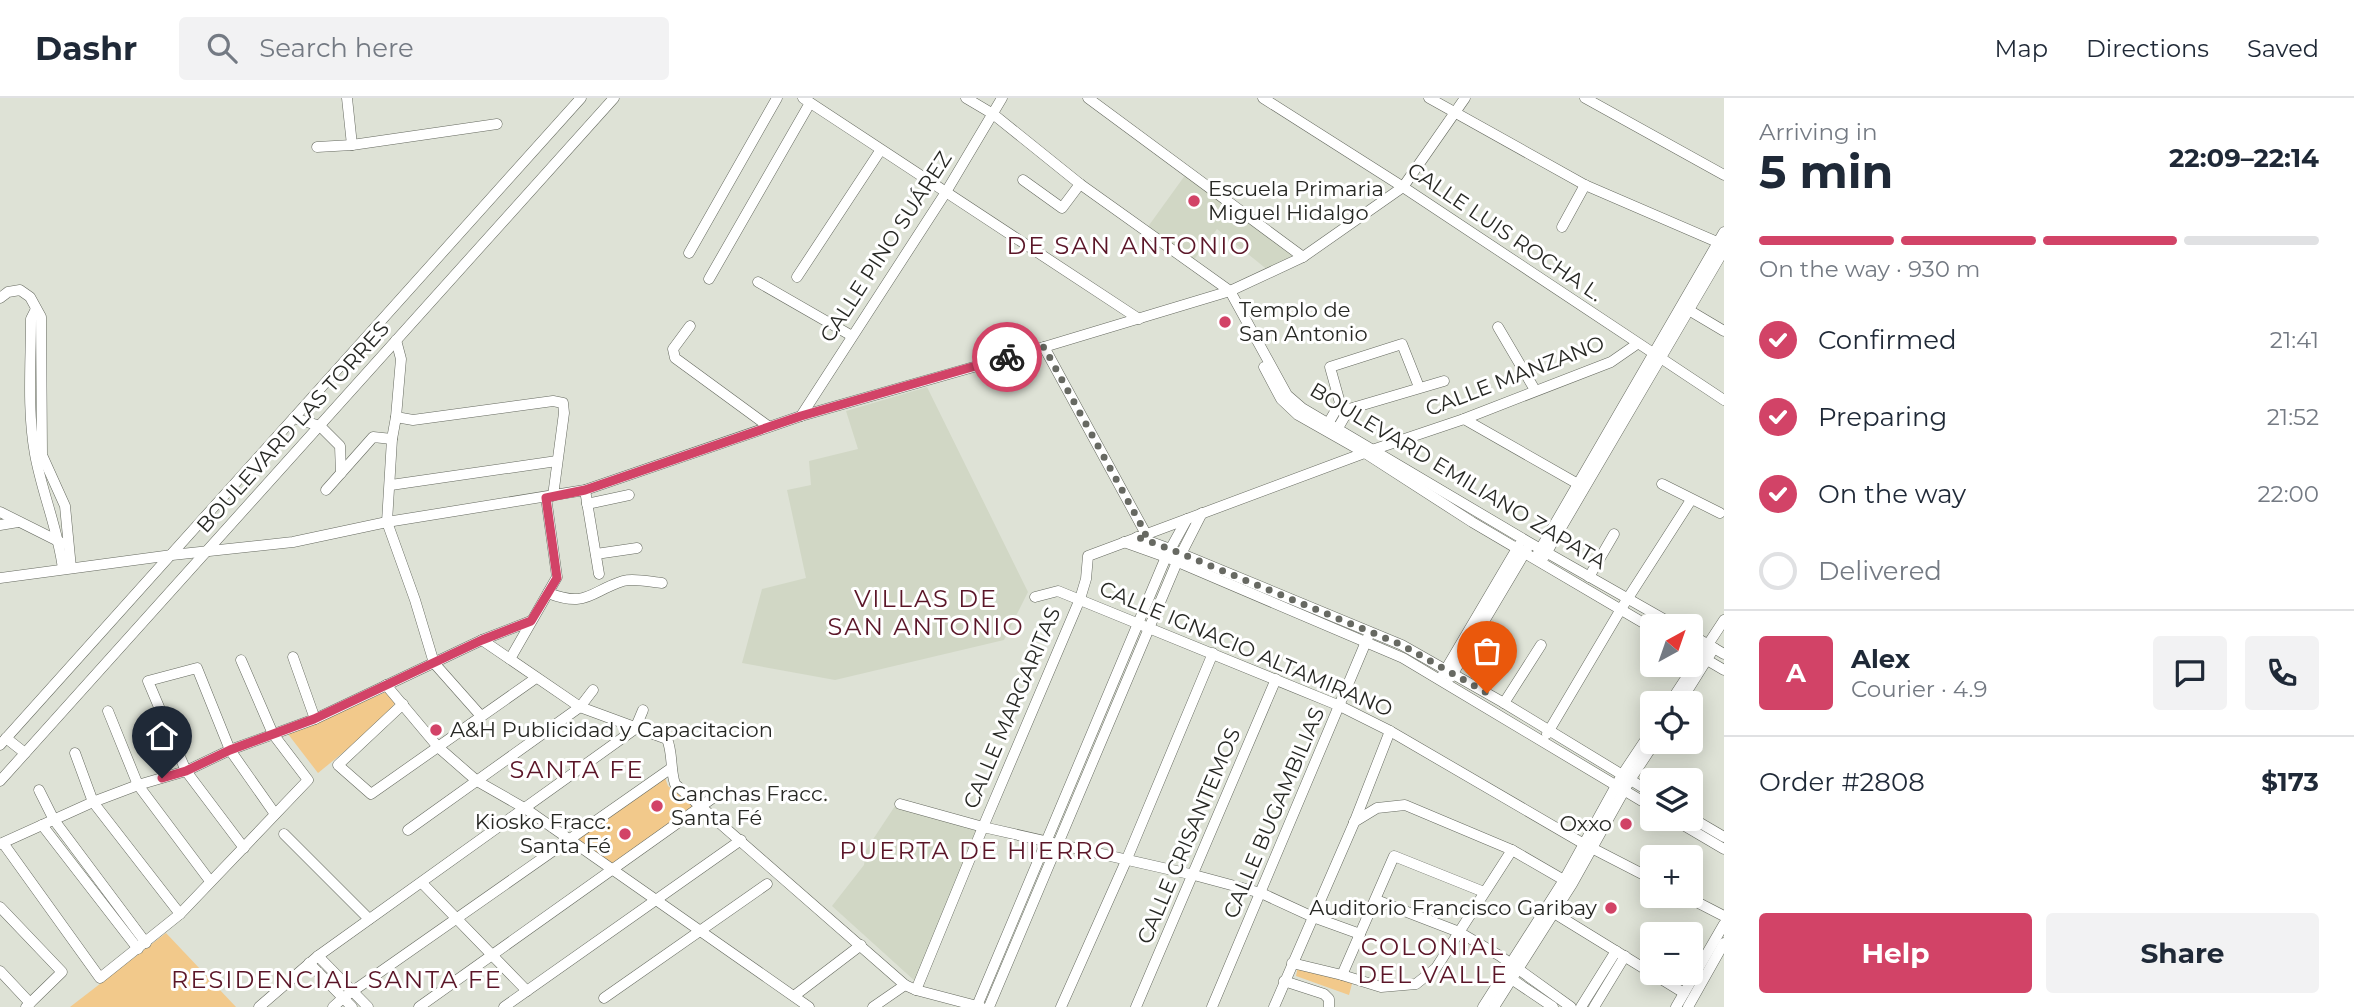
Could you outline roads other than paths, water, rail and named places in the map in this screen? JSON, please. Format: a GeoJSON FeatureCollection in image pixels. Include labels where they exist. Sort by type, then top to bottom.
{"type":"FeatureCollection","features":[{"type":"Feature","properties":{"kind":"street"},"geometry":{"type":"LineString","coordinates":[[348,98],[352,145]]}},
{"type":"Feature","properties":{"kind":"street","name":"BOULEVARD LAS TORRES"},"geometry":{"type":"LineString","coordinates":[[0,782],[207,552],[307,422],[581,98]]}},
{"type":"Feature","properties":{"kind":"street","name":"BOULEVARD LAS TORRES"},"geometry":{"type":"LineString","coordinates":[[3,742],[307,422],[396,340],[614,98]]}},
{"type":"Feature","properties":{"kind":"street"},"geometry":{"type":"LineString","coordinates":[[689,253],[777,98]]}},
{"type":"Feature","properties":{"kind":"street"},"geometry":{"type":"LineString","coordinates":[[966,98],[993,114],[1080,184],[1227,292]]}},
{"type":"Feature","properties":{"kind":"street","name":"CALLE PINO SUÁREZ"},"geometry":{"type":"LineString","coordinates":[[801,416],[946,192],[1002,98]]}},
{"type":"Feature","properties":{"kind":"street"},"geometry":{"type":"LineString","coordinates":[[1088,98],[1303,257]]}},
{"type":"Feature","properties":{"kind":"street","name":"CALLE LUIS ROCHA L."},"geometry":{"type":"LineString","coordinates":[[1263,98],[1403,187],[1724,400]]}},
{"type":"Feature","properties":{"kind":"street"},"geometry":{"type":"LineString","coordinates":[[1429,98],[1584,185],[1722,246]]}},
{"type":"Feature","properties":{"kind":"street"},"geometry":{"type":"LineString","coordinates":[[0,578],[293,542],[387,522],[585,490],[768,426],[1227,292],[1303,257],[1403,187],[1465,98]]}},
{"type":"Feature","properties":{"kind":"street"},"geometry":{"type":"LineString","coordinates":[[1585,98],[1724,175]]}},
{"type":"Feature","properties":{"kind":"street"},"geometry":{"type":"LineString","coordinates":[[709,279],[807,101],[1139,319]]}},
{"type":"Feature","properties":{"kind":"street"},"geometry":{"type":"LineString","coordinates":[[317,147],[352,145],[498,124]]}},
{"type":"Feature","properties":{"kind":"street"},"geometry":{"type":"LineString","coordinates":[[797,277],[880,151]]}},
{"type":"Feature","properties":{"kind":"street"},"geometry":{"type":"LineString","coordinates":[[1023,180],[1062,208],[1080,184]]}},
{"type":"Feature","properties":{"kind":"street"},"geometry":{"type":"LineString","coordinates":[[1562,227],[1584,185]]}},
{"type":"Feature","properties":{"kind":"street"},"geometry":{"type":"LineString","coordinates":[[1537,561],[1656,356],[1687,309],[1722,246],[1724,232]]}},
{"type":"Feature","properties":{"kind":"street"},"geometry":{"type":"LineString","coordinates":[[1543,551],[1578,485],[1722,246]]}},
{"type":"Feature","properties":{"kind":"street"},"geometry":{"type":"LineString","coordinates":[[758,282],[852,337]]}},
{"type":"Feature","properties":{"kind":"street"},"geometry":{"type":"LineString","coordinates":[[0,298],[8,292],[20,290],[30,297],[36,309],[31,319],[37,381],[39,454],[64,545],[67,568]]}},
{"type":"Feature","properties":{"kind":"street","name":"BOULEVARD EMILIANO ZAPATA"},"geometry":{"type":"LineString","coordinates":[[1227,292],[1287,395],[1302,408],[1334,425],[1370,451],[1523,546],[1537,561],[1640,621]]}},
{"type":"Feature","properties":{"kind":"street","name":"BOULEVARD EMILIANO ZAPATA"},"geometry":{"type":"LineString","coordinates":[[1227,292],[1281,399],[1298,415],[1370,451]]}},
{"type":"Feature","properties":{"kind":"street"},"geometry":{"type":"LineString","coordinates":[[1687,309],[1724,331]]}},
{"type":"Feature","properties":{"kind":"street"},"geometry":{"type":"LineString","coordinates":[[690,326],[673,349],[675,358],[768,426]]}},
{"type":"Feature","properties":{"kind":"street"},"geometry":{"type":"LineString","coordinates":[[1498,327],[1535,390]]}},
{"type":"Feature","properties":{"kind":"street"},"geometry":{"type":"LineString","coordinates":[[396,340],[401,359],[397,417],[392,439],[387,522],[434,663],[481,716]]}},
{"type":"Feature","properties":{"kind":"street"},"geometry":{"type":"LineString","coordinates":[[1345,406],[1330,367],[1402,344],[1419,387]]}},
{"type":"Feature","properties":{"kind":"street","name":"CALLE MANZANO"},"geometry":{"type":"LineString","coordinates":[[1088,556],[1370,451],[1464,419],[1611,362],[1637,344]]}},
{"type":"Feature","properties":{"kind":"street"},"geometry":{"type":"LineString","coordinates":[[1044,347],[1142,536],[1179,558],[1368,637],[1402,645],[1446,677],[1546,736],[1640,786]]}},
{"type":"Feature","properties":{"kind":"street"},"geometry":{"type":"LineString","coordinates":[[1334,425],[1345,406],[1444,381]]}},
{"type":"Feature","properties":{"kind":"street"},"geometry":{"type":"LineString","coordinates":[[397,417],[413,420],[553,401],[563,402],[564,413],[557,461],[549,497],[557,578],[510,659]]}},
{"type":"Feature","properties":{"kind":"street"},"geometry":{"type":"LineString","coordinates":[[1464,419],[1578,485]]}},
{"type":"Feature","properties":{"kind":"street"},"geometry":{"type":"LineString","coordinates":[[307,422],[340,446],[341,473]]}},
{"type":"Feature","properties":{"kind":"street"},"geometry":{"type":"LineString","coordinates":[[326,490],[373,438],[392,439]]}},
{"type":"Feature","properties":{"kind":"street"},"geometry":{"type":"LineString","coordinates":[[39,454],[65,506],[64,545]]}},
{"type":"Feature","properties":{"kind":"street"},"geometry":{"type":"LineString","coordinates":[[391,485],[557,461]]}},
{"type":"Feature","properties":{"kind":"street"},"geometry":{"type":"LineString","coordinates":[[1662,484],[1720,513]]}},
{"type":"Feature","properties":{"kind":"street"},"geometry":{"type":"LineString","coordinates":[[585,490],[599,574]]}},
{"type":"Feature","properties":{"kind":"street"},"geometry":{"type":"LineString","coordinates":[[587,504],[629,495]]}},
{"type":"Feature","properties":{"kind":"street"},"geometry":{"type":"LineString","coordinates":[[1546,736],[1621,609],[1691,500]]}},
{"type":"Feature","properties":{"kind":"street"},"geometry":{"type":"LineString","coordinates":[[0,512],[64,545]]}},
{"type":"Feature","properties":{"kind":"street"},"geometry":{"type":"LineString","coordinates":[[989,1007],[1179,558],[1202,513]]}},
{"type":"Feature","properties":{"kind":"street"},"geometry":{"type":"LineString","coordinates":[[482,640],[580,707],[667,739],[670,746],[670,769],[675,784],[905,985],[979,1006],[1138,623],[1168,553],[1187,519]]}},
{"type":"Feature","properties":{"kind":"street"},"geometry":{"type":"LineString","coordinates":[[0,525],[19,522]]}},
{"type":"Feature","properties":{"kind":"street"},"geometry":{"type":"LineString","coordinates":[[1589,577],[1614,534]]}},
{"type":"Feature","properties":{"kind":"street"},"geometry":{"type":"LineString","coordinates":[[1124,542],[1168,553]]}},
{"type":"Feature","properties":{"kind":"street"},"geometry":{"type":"LineString","coordinates":[[1446,677],[1523,546]]}},
{"type":"Feature","properties":{"kind":"street","name":"BOULEVARD EMILIANO ZAPATA"},"geometry":{"type":"LineString","coordinates":[[1523,546],[1543,551],[1654,614]]}},
{"type":"Feature","properties":{"kind":"street"},"geometry":{"type":"LineString","coordinates":[[596,554],[637,548]]}},
{"type":"Feature","properties":{"kind":"street","name":"CALLE MARGARITAS"},"geometry":{"type":"LineString","coordinates":[[916,990],[1080,599],[1086,579],[1088,556]]}},
{"type":"Feature","properties":{"kind":"street"},"geometry":{"type":"LineString","coordinates":[[548,593],[566,600],[587,598],[625,580],[662,583]]}},
{"type":"Feature","properties":{"kind":"street","name":"CALLE IGNACIO ALTAMIRANO"},"geometry":{"type":"LineString","coordinates":[[1035,597],[1058,591],[1340,706],[1390,731],[1640,873]]}},
{"type":"Feature","properties":{"kind":"street"},"geometry":{"type":"LineString","coordinates":[[1716,649],[1724,620]]}},
{"type":"Feature","properties":{"kind":"street"},"geometry":{"type":"LineString","coordinates":[[241,660],[273,734],[308,780],[180,914],[100,978],[1,844],[93,802],[186,771],[230,750],[273,734],[314,719],[482,640],[531,621]]}},
{"type":"Feature","properties":{"kind":"street","name":"CALLE BUGAMBILIAS"},"geometry":{"type":"LineString","coordinates":[[1212,1007],[1368,637]]}},
{"type":"Feature","properties":{"kind":"street"},"geometry":{"type":"LineString","coordinates":[[1504,703],[1541,645]]}},
{"type":"Feature","properties":{"kind":"street"},"geometry":{"type":"LineString","coordinates":[[1061,1007],[1213,653]]}},
{"type":"Feature","properties":{"kind":"street"},"geometry":{"type":"LineString","coordinates":[[293,657],[314,719]]}},
{"type":"Feature","properties":{"kind":"street"},"geometry":{"type":"LineString","coordinates":[[1703,658],[1724,670]]}},
{"type":"Feature","properties":{"kind":"street"},"geometry":{"type":"LineString","coordinates":[[244,848],[186,771],[148,681],[197,668],[230,750],[275,814]]}},
{"type":"Feature","properties":{"kind":"street"},"geometry":{"type":"LineString","coordinates":[[1446,677],[1504,703],[1546,736],[1640,800]]}},
{"type":"Feature","properties":{"kind":"street"},"geometry":{"type":"LineString","coordinates":[[403,704],[338,765],[371,794],[536,678]]}},
{"type":"Feature","properties":{"kind":"street","name":"CALLE CRISANTEMOS"},"geometry":{"type":"LineString","coordinates":[[1136,1007],[1276,679]]}},
{"type":"Feature","properties":{"kind":"street"},"geometry":{"type":"LineString","coordinates":[[386,684],[438,747],[477,780],[526,809],[809,1007]]}},
{"type":"Feature","properties":{"kind":"street"},"geometry":{"type":"LineString","coordinates":[[408,830],[580,707],[593,690]]}},
{"type":"Feature","properties":{"kind":"street"},"geometry":{"type":"LineString","coordinates":[[259,1007],[309,962],[635,729],[643,710]]}},
{"type":"Feature","properties":{"kind":"street"},"geometry":{"type":"LineString","coordinates":[[108,711],[138,785],[210,881]]}},
{"type":"Feature","properties":{"kind":"street"},"geometry":{"type":"LineString","coordinates":[[1274,1007],[1390,731]]}},
{"type":"Feature","properties":{"kind":"street"},"geometry":{"type":"LineString","coordinates":[[3,742],[25,753]]}},
{"type":"Feature","properties":{"kind":"street"},"geometry":{"type":"LineString","coordinates":[[1483,1007],[1508,977],[1568,882],[1640,752]]}},
{"type":"Feature","properties":{"kind":"street"},"geometry":{"type":"LineString","coordinates":[[75,753],[93,802],[180,914]]}},
{"type":"Feature","properties":{"kind":"street"},"geometry":{"type":"LineString","coordinates":[[1626,778],[1645,754]]}},
{"type":"Feature","properties":{"kind":"street"},"geometry":{"type":"LineString","coordinates":[[333,1007],[342,998],[670,769]]}},
{"type":"Feature","properties":{"kind":"street"},"geometry":{"type":"LineString","coordinates":[[39,790],[54,820],[142,946]]}},
{"type":"Feature","properties":{"kind":"street"},"geometry":{"type":"LineString","coordinates":[[419,1007],[718,795]]}},
{"type":"Feature","properties":{"kind":"street"},"geometry":{"type":"LineString","coordinates":[[900,804],[983,827],[1261,893],[1313,917],[1360,934]]}},
{"type":"Feature","properties":{"kind":"street"},"geometry":{"type":"LineString","coordinates":[[1354,822],[1377,808],[1405,806],[1512,850],[1568,882]]}},
{"type":"Feature","properties":{"kind":"street"},"geometry":{"type":"LineString","coordinates":[[42,825],[142,946]]}},
{"type":"Feature","properties":{"kind":"street"},"geometry":{"type":"LineString","coordinates":[[1703,825],[1724,837]]}},
{"type":"Feature","properties":{"kind":"street"},"geometry":{"type":"LineString","coordinates":[[1693,831],[1724,849]]}},
{"type":"Feature","properties":{"kind":"street"},"geometry":{"type":"LineString","coordinates":[[284,834],[369,919]]}},
{"type":"Feature","properties":{"kind":"street"},"geometry":{"type":"LineString","coordinates":[[504,1007],[741,840]]}},
{"type":"Feature","properties":{"kind":"street"},"geometry":{"type":"LineString","coordinates":[[1292,963],[1381,987],[1416,984],[1436,968],[1512,850]]}},
{"type":"Feature","properties":{"kind":"street"},"geometry":{"type":"LineString","coordinates":[[1342,975],[1394,856],[1484,892]]}},
{"type":"Feature","properties":{"kind":"street"},"geometry":{"type":"LineString","coordinates":[[1515,966],[1554,913],[1568,882]]}},
{"type":"Feature","properties":{"kind":"street"},"geometry":{"type":"LineString","coordinates":[[422,883],[527,991]]}},
{"type":"Feature","properties":{"kind":"street"},"geometry":{"type":"LineString","coordinates":[[604,999],[767,884]]}},
{"type":"Feature","properties":{"kind":"street"},"geometry":{"type":"LineString","coordinates":[[1376,900],[1459,932],[1515,966],[1572,1007]]}},
{"type":"Feature","properties":{"kind":"street"},"geometry":{"type":"LineString","coordinates":[[1703,905],[1724,916]]}},
{"type":"Feature","properties":{"kind":"street"},"geometry":{"type":"LineString","coordinates":[[0,907],[62,972],[28,1005],[0,971]]}},
{"type":"Feature","properties":{"kind":"street"},"geometry":{"type":"LineString","coordinates":[[1554,913],[1684,993]]}},
{"type":"Feature","properties":{"kind":"street"},"geometry":{"type":"LineString","coordinates":[[1676,1007],[1724,924]]}},
{"type":"Feature","properties":{"kind":"street"},"geometry":{"type":"LineString","coordinates":[[1688,1007],[1724,943]]}},
{"type":"Feature","properties":{"kind":"street"},"geometry":{"type":"LineString","coordinates":[[794,996],[861,945]]}},
{"type":"Feature","properties":{"kind":"street"},"geometry":{"type":"LineString","coordinates":[[1581,1007],[1621,954]]}},
{"type":"Feature","properties":{"kind":"street"},"geometry":{"type":"LineString","coordinates":[[1594,1007],[1621,954]]}},
{"type":"Feature","properties":{"kind":"street"},"geometry":{"type":"LineString","coordinates":[[318,956],[368,1007]]}},
{"type":"Feature","properties":{"kind":"street"},"geometry":{"type":"LineString","coordinates":[[309,962],[352,1007]]}},
{"type":"Feature","properties":{"kind":"street"},"geometry":{"type":"LineString","coordinates":[[1494,1007],[1508,977]]}},
{"type":"Feature","properties":{"kind":"street"},"geometry":{"type":"LineString","coordinates":[[1508,977],[1553,1007]]}},
{"type":"Feature","properties":{"kind":"street"},"geometry":{"type":"LineString","coordinates":[[1284,981],[1324,994],[1329,999],[1329,1007]]}},
{"type":"Feature","properties":{"kind":"street"},"geometry":{"type":"LineString","coordinates":[[873,1007],[905,985]]}},
{"type":"Feature","properties":{"kind":"place","name":"Escuela Primaria Miguel Hidalgo"},"geometry":{"type":"Point","coordinates":[1194,201]}},
{"type":"Feature","properties":{"kind":"place","name":"Templo de San Antonio"},"geometry":{"type":"Point","coordinates":[1225,322]}},
{"type":"Feature","properties":{"kind":"place","name":"A&H Publicidad y Capacitacion"},"geometry":{"type":"Point","coordinates":[436,730]}},
{"type":"Feature","properties":{"kind":"place","name":"Canchas Fracc. Santa Fé"},"geometry":{"type":"Point","coordinates":[657,806]}},
{"type":"Feature","properties":{"kind":"place","name":"Oxxo"},"geometry":{"type":"Point","coordinates":[1626,824]}},
{"type":"Feature","properties":{"kind":"place","name":"Kiosko Fracc. Santa Fé"},"geometry":{"type":"Point","coordinates":[625,834]}},
{"type":"Feature","properties":{"kind":"place","name":"Auditorio Francisco Garibay"},"geometry":{"type":"Point","coordinates":[1611,908]}},
{"type":"Feature","properties":{"kind":"district","name":"DE SAN ANTONIO"},"geometry":{"type":"Point","coordinates":[1129,246]}},
{"type":"Feature","properties":{"kind":"district","name":"VILLAS DE SAN ANTONIO"},"geometry":{"type":"Point","coordinates":[926,613]}},
{"type":"Feature","properties":{"kind":"district","name":"SANTA FE"},"geometry":{"type":"Point","coordinates":[577,770]}},
{"type":"Feature","properties":{"kind":"district","name":"PUERTA DE HIERRO"},"geometry":{"type":"Point","coordinates":[978,851]}},
{"type":"Feature","properties":{"kind":"district","name":"COLONIAL DEL VALLE"},"geometry":{"type":"Point","coordinates":[1433,961]}},
{"type":"Feature","properties":{"kind":"district","name":"RESIDENCIAL SANTA FE"},"geometry":{"type":"Point","coordinates":[337,980]}}]}
